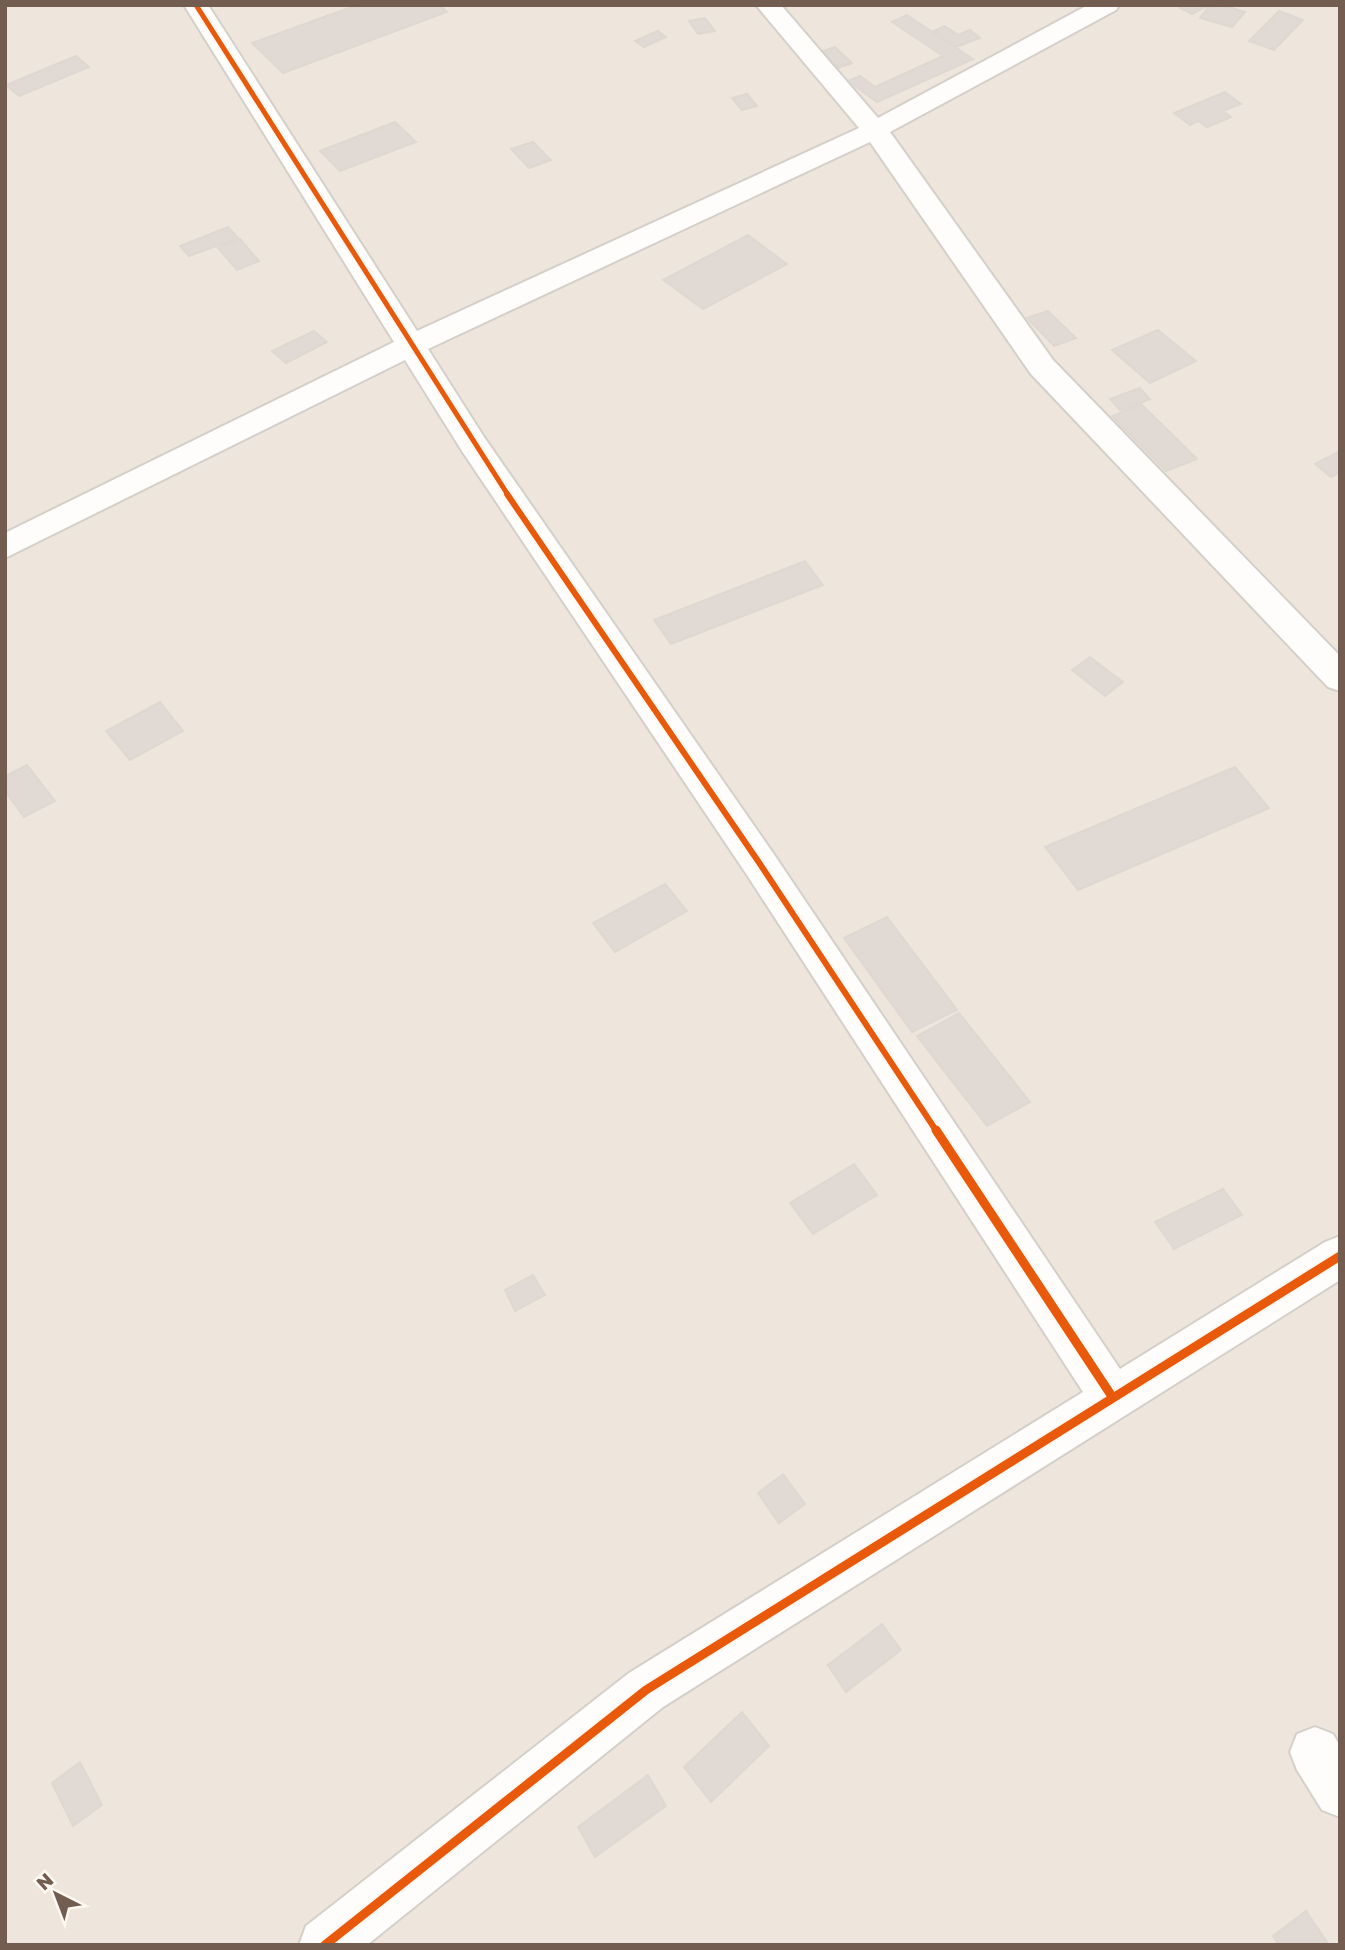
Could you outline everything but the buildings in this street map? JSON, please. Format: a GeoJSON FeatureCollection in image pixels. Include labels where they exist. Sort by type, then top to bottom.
{"type":"FeatureCollection","features":[{"type":"Feature","properties":{"kind":"street"},"geometry":{"type":"LineString","coordinates":[[196,5],[472,444],[760,864],[1113,1398]]}},
{"type":"Feature","properties":{"kind":"street"},"geometry":{"type":"LineString","coordinates":[[768,5],[875,130],[1042,367],[1340,678]]}},
{"type":"Feature","properties":{"kind":"street"},"geometry":{"type":"LineString","coordinates":[[5,547],[410,346],[875,130],[1107,5]]}},
{"type":"Feature","properties":{"kind":"street"},"geometry":{"type":"LineString","coordinates":[[325,1945],[646,1690],[1340,1256]]}},
{"type":"Feature","properties":{"kind":"shaded area"},"geometry":{"type":"Polygon","coordinates":[[[5,5],[1340,5],[1340,1945],[5,1945],[5,5]]]}},
{"type":"Feature","properties":{"kind":"cycle path"},"geometry":{"type":"LineString","coordinates":[[196,5],[473,444],[760,864],[1113,1398]]}},
{"type":"Feature","properties":{"kind":"cycle path"},"geometry":{"type":"LineString","coordinates":[[325,1945],[646,1690],[1340,1256]]}}]}
